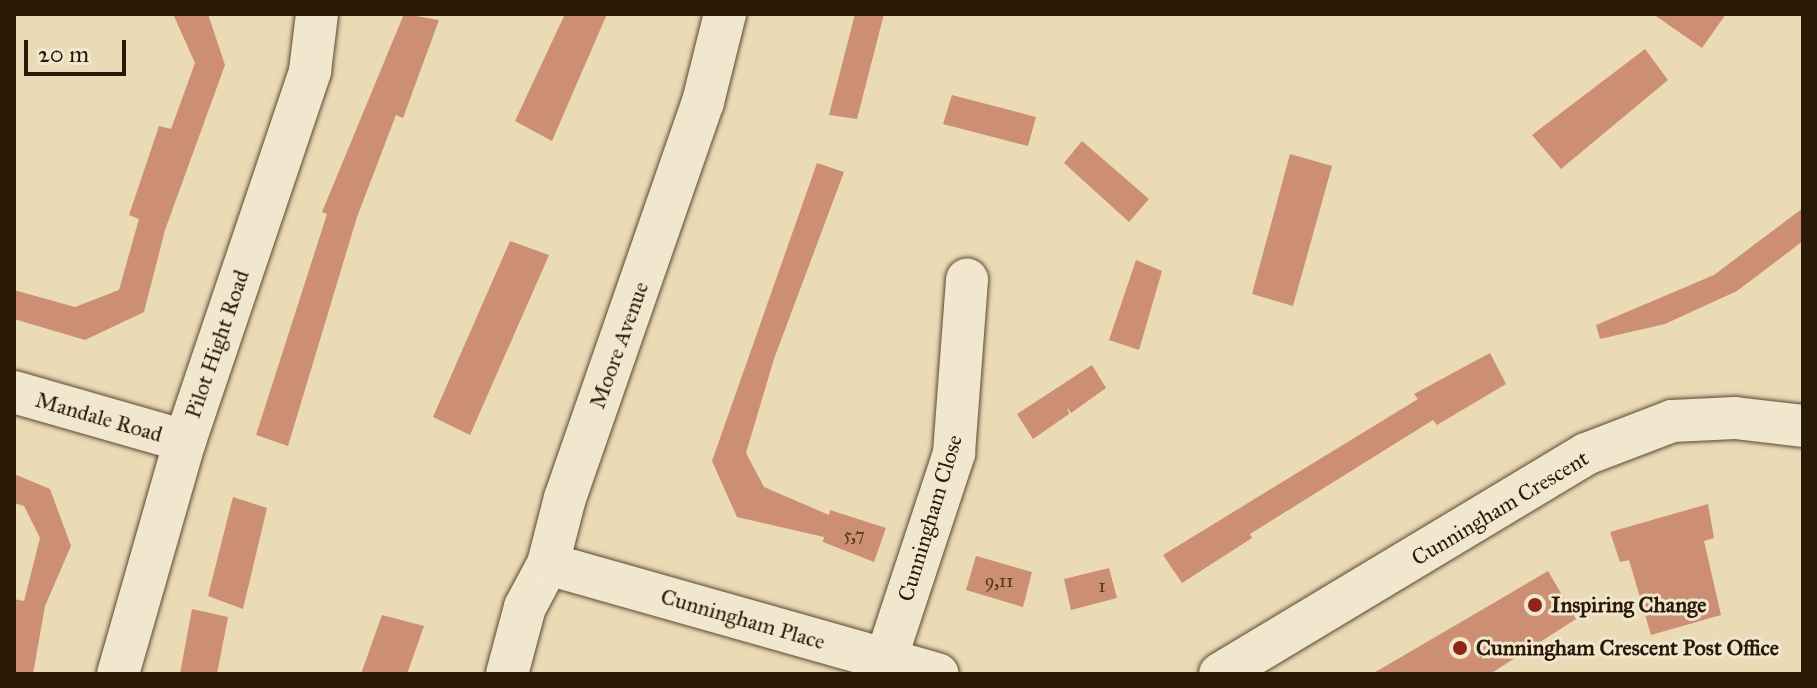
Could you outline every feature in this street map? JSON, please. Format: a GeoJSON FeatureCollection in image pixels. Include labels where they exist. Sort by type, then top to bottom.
{"type":"FeatureCollection","features":[{"type":"Feature","properties":{"kind":"street","name":"Pilot Hight Road"},"geometry":{"type":"LineString","coordinates":[[118,674],[185,441],[310,71],[317,14]]}},
{"type":"Feature","properties":{"kind":"street","name":"Moore Avenue"},"geometry":{"type":"LineString","coordinates":[[507,674],[525,607],[548,564],[565,498],[703,102],[725,14]]}},
{"type":"Feature","properties":{"kind":"street","name":"Cunningham Close"},"geometry":{"type":"LineString","coordinates":[[886,659],[954,453],[967,279]]}},
{"type":"Feature","properties":{"kind":"street","name":"Mandale Road"},"geometry":{"type":"LineString","coordinates":[[14,392],[185,441]]}},
{"type":"Feature","properties":{"kind":"street","name":"Cunningham Crescent"},"geometry":{"type":"LineString","coordinates":[[1220,674],[1586,454],[1672,421],[1735,418],[1803,426]]}},
{"type":"Feature","properties":{"kind":"street","name":"Cunningham Place"},"geometry":{"type":"LineString","coordinates":[[548,564],[938,674]]}},
{"type":"Feature","properties":{"kind":"building"},"geometry":{"type":"Polygon","coordinates":[[[173,14],[208,14],[225,65],[165,230],[144,312],[85,340],[14,319],[14,290],[75,307],[119,290],[139,219],[129,215],[159,126],[171,129],[195,63],[173,14]]]}},
{"type":"Feature","properties":{"kind":"building"},"geometry":{"type":"Polygon","coordinates":[[[404,14],[439,20],[403,118],[396,115],[357,217],[288,446],[256,435],[327,214],[322,212],[404,14]]]}},
{"type":"Feature","properties":{"kind":"building"},"geometry":{"type":"Polygon","coordinates":[[[565,14],[607,14],[552,141],[515,121],[565,14]]]}},
{"type":"Feature","properties":{"kind":"building"},"geometry":{"type":"Polygon","coordinates":[[[855,14],[884,14],[857,119],[829,115],[855,14]]]}},
{"type":"Feature","properties":{"kind":"building"},"geometry":{"type":"Polygon","coordinates":[[[1653,14],[1726,14],[1702,48],[1653,14]]]}},
{"type":"Feature","properties":{"kind":"building"},"geometry":{"type":"Polygon","coordinates":[[[1645,49],[1668,80],[1561,169],[1532,135],[1645,49]]]}},
{"type":"Feature","properties":{"kind":"building"},"geometry":{"type":"Polygon","coordinates":[[[952,95],[1036,117],[1028,146],[943,124],[952,95]]]}},
{"type":"Feature","properties":{"kind":"building"},"geometry":{"type":"Polygon","coordinates":[[[1082,141],[1149,199],[1129,222],[1064,163],[1082,141]]]}},
{"type":"Feature","properties":{"kind":"building"},"geometry":{"type":"Polygon","coordinates":[[[1290,154],[1332,166],[1293,306],[1252,294],[1290,154]]]}},
{"type":"Feature","properties":{"kind":"building"},"geometry":{"type":"Polygon","coordinates":[[[817,163],[844,172],[774,359],[746,453],[764,487],[829,515],[830,510],[886,528],[874,562],[823,542],[824,537],[737,517],[712,461],[817,163]]]}},
{"type":"Feature","properties":{"kind":"building"},"geometry":{"type":"Polygon","coordinates":[[[1803,208],[1803,241],[1737,291],[1665,324],[1600,339],[1596,325],[1714,275],[1803,208]]]}},
{"type":"Feature","properties":{"kind":"building"},"geometry":{"type":"Polygon","coordinates":[[[510,241],[549,255],[470,435],[433,417],[510,241]]]}},
{"type":"Feature","properties":{"kind":"building"},"geometry":{"type":"Polygon","coordinates":[[[1136,260],[1162,271],[1139,350],[1109,340],[1136,260]]]}},
{"type":"Feature","properties":{"kind":"building"},"geometry":{"type":"Polygon","coordinates":[[[1490,353],[1506,384],[1437,425],[1433,420],[1250,534],[1252,538],[1182,583],[1163,555],[1418,399],[1414,394],[1490,353]]]}},
{"type":"Feature","properties":{"kind":"building"},"geometry":{"type":"Polygon","coordinates":[[[1092,365],[1106,388],[1071,413],[1067,407],[1069,414],[1033,439],[1017,414],[1092,365]]]}},
{"type":"Feature","properties":{"kind":"building"},"geometry":{"type":"Polygon","coordinates":[[[14,474],[50,489],[71,546],[45,606],[33,674],[14,674],[14,599],[24,601],[40,538],[24,506],[14,503],[14,474]]]}},
{"type":"Feature","properties":{"kind":"building"},"geometry":{"type":"Polygon","coordinates":[[[233,497],[267,508],[243,609],[208,596],[233,497]]]}},
{"type":"Feature","properties":{"kind":"building"},"geometry":{"type":"Polygon","coordinates":[[[1708,504],[1714,538],[1704,541],[1721,615],[1651,635],[1629,560],[1620,562],[1610,532],[1708,504]]]}},
{"type":"Feature","properties":{"kind":"building"},"geometry":{"type":"Polygon","coordinates":[[[976,556],[1032,572],[1023,607],[966,590],[976,556]]]}},
{"type":"Feature","properties":{"kind":"building"},"geometry":{"type":"Polygon","coordinates":[[[1109,568],[1117,598],[1071,610],[1064,579],[1109,568]]]}},
{"type":"Feature","properties":{"kind":"building"},"geometry":{"type":"Polygon","coordinates":[[[1548,571],[1576,619],[1490,674],[1372,674],[1548,571]]]}},
{"type":"Feature","properties":{"kind":"building"},"geometry":{"type":"Polygon","coordinates":[[[192,609],[228,617],[217,674],[180,674],[192,609]]]}},
{"type":"Feature","properties":{"kind":"building"},"geometry":{"type":"Polygon","coordinates":[[[382,615],[424,626],[407,674],[361,674],[382,615]]]}},
{"type":"Feature","properties":{"kind":"place","name":"Inspiring Change"},"geometry":{"type":"Point","coordinates":[1535,605]}},
{"type":"Feature","properties":{"kind":"place","name":"Cunningham Crescent Post Office"},"geometry":{"type":"Point","coordinates":[1460,648]}}]}
